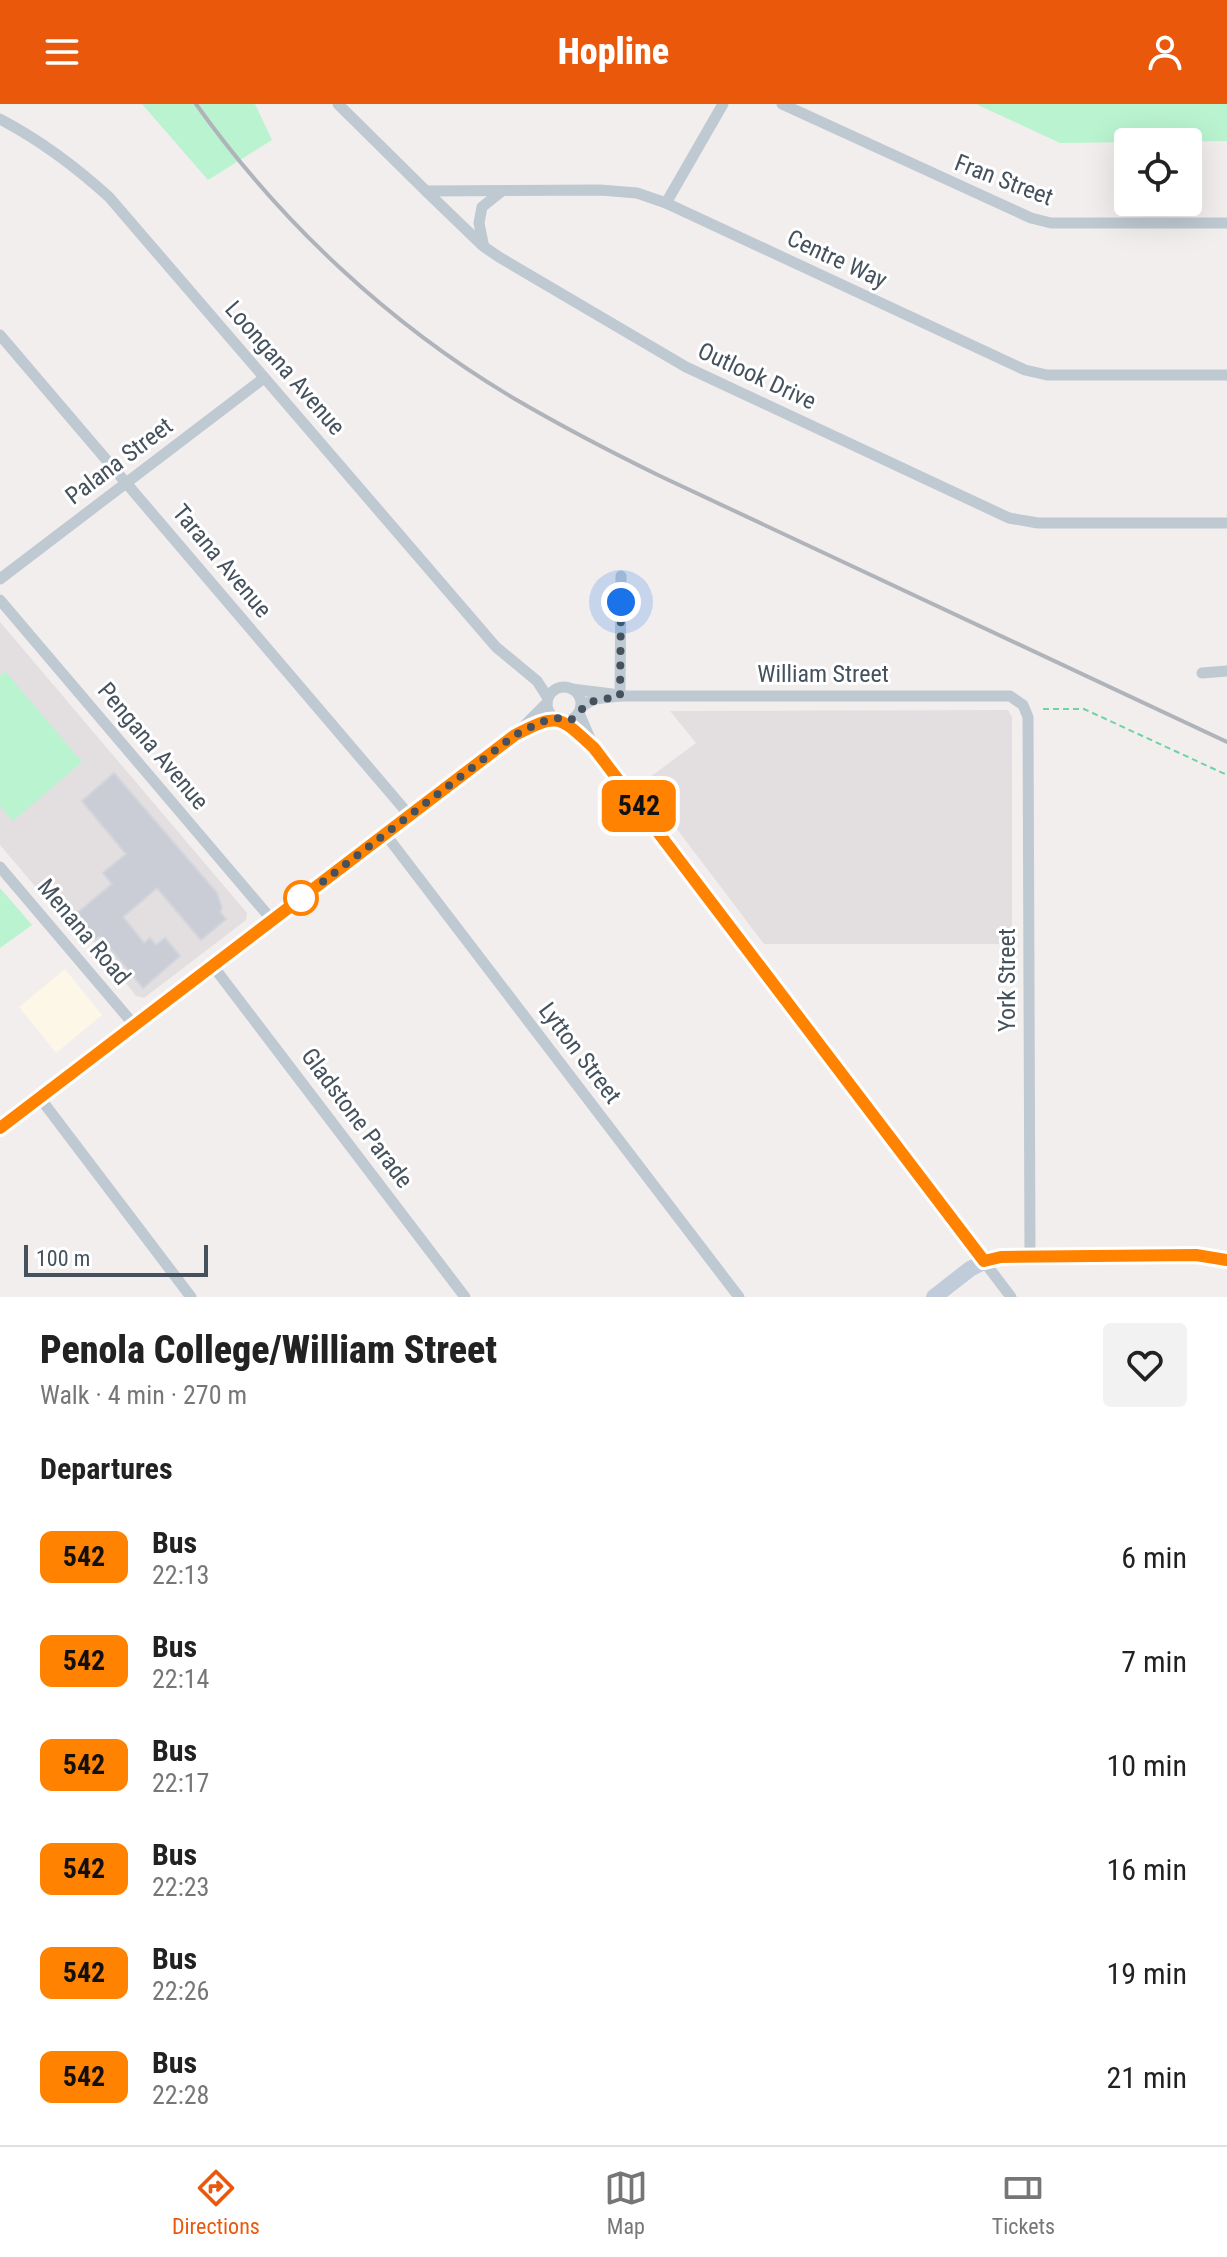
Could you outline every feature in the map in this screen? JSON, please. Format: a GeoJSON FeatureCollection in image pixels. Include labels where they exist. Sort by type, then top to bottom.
{"type":"FeatureCollection","features":[{"type":"Feature","properties":{"kind":"street","name":"Outlook Drive"},"geometry":{"type":"LineString","coordinates":[[338,104],[483,246],[686,367],[1009,518],[1038,523],[1227,523]]}},
{"type":"Feature","properties":{"kind":"street"},"geometry":{"type":"LineString","coordinates":[[666,203],[723,104]]}},
{"type":"Feature","properties":{"kind":"street","name":"Fran Street"},"geometry":{"type":"LineString","coordinates":[[782,104],[1031,218],[1051,223],[1227,223]]}},
{"type":"Feature","properties":{"kind":"street","name":"Loongana Avenue"},"geometry":{"type":"LineString","coordinates":[[0,119],[38,139],[80,170],[109,197],[496,647],[537,681],[548,701]]}},
{"type":"Feature","properties":{"kind":"street","name":"Centre Way"},"geometry":{"type":"LineString","coordinates":[[426,191],[600,190],[637,193],[666,203],[1025,370],[1047,375],[1227,375]]}},
{"type":"Feature","properties":{"kind":"street"},"geometry":{"type":"LineString","coordinates":[[483,246],[479,223],[482,207],[503,191]]}},
{"type":"Feature","properties":{"kind":"street","name":"Tarana Avenue"},"geometry":{"type":"LineString","coordinates":[[0,335],[410,816]]}},
{"type":"Feature","properties":{"kind":"street","name":"Palana Street"},"geometry":{"type":"LineString","coordinates":[[0,579],[264,378]]}},
{"type":"Feature","properties":{"kind":"street"},"geometry":{"type":"LineString","coordinates":[[620,696],[621,576]]}},
{"type":"Feature","properties":{"kind":"street","name":"Pengana Avenue"},"geometry":{"type":"LineString","coordinates":[[0,600],[272,920]]}},
{"type":"Feature","properties":{"kind":"street","name":"Loongana Avenue"},"geometry":{"type":"LineString","coordinates":[[519,665],[569,688]]}},
{"type":"Feature","properties":{"kind":"street"},"geometry":{"type":"LineString","coordinates":[[1202,673],[1227,671]]}},
{"type":"Feature","properties":{"kind":"street"},"geometry":{"type":"LineString","coordinates":[[0,1128],[515,735],[556,689],[569,688],[580,697],[580,710],[594,748]]}},
{"type":"Feature","properties":{"kind":"street","name":"William Street"},"geometry":{"type":"LineString","coordinates":[[569,688],[620,696]]}},
{"type":"Feature","properties":{"kind":"street","name":"William Street"},"geometry":{"type":"LineString","coordinates":[[580,710],[594,699],[620,696],[1010,696],[1023,705]]}},
{"type":"Feature","properties":{"kind":"street"},"geometry":{"type":"LineString","coordinates":[[548,701],[551,714],[594,748],[1011,1297]]}},
{"type":"Feature","properties":{"kind":"street","name":"York Street"},"geometry":{"type":"LineString","coordinates":[[1023,705],[1028,717],[1030,1256]]}},
{"type":"Feature","properties":{"kind":"street"},"geometry":{"type":"LineString","coordinates":[[515,735],[541,722],[560,720],[580,710]]}},
{"type":"Feature","properties":{"kind":"street","name":"Lytton Street"},"geometry":{"type":"LineString","coordinates":[[386,835],[739,1297]]}},
{"type":"Feature","properties":{"kind":"street","name":"Menana Road"},"geometry":{"type":"LineString","coordinates":[[0,867],[135,1026]]}},
{"type":"Feature","properties":{"kind":"street","name":"Gladstone Parade"},"geometry":{"type":"LineString","coordinates":[[213,966],[465,1297]]}},
{"type":"Feature","properties":{"kind":"street"},"geometry":{"type":"LineString","coordinates":[[40,1098],[191,1297]]}},
{"type":"Feature","properties":{"kind":"street"},"geometry":{"type":"LineString","coordinates":[[1196,1255],[1227,1247]]}},
{"type":"Feature","properties":{"kind":"street"},"geometry":{"type":"LineString","coordinates":[[934,1297],[984,1261],[1001,1257],[1196,1255],[1227,1260]]}},
{"type":"Feature","properties":{"kind":"path"},"geometry":{"type":"LineString","coordinates":[[1043,709],[1084,709],[1227,775]]}},
{"type":"Feature","properties":{"kind":"shaded area"},"geometry":{"type":"Polygon","coordinates":[[[0,622],[247,913],[246,920],[144,998],[136,996],[94,942],[74,932],[0,845],[0,622]]]}},
{"type":"Feature","properties":{"kind":"shaded area"},"geometry":{"type":"Polygon","coordinates":[[[1008,710],[1012,717],[1012,944],[764,944],[642,783],[696,743],[670,711],[1008,710]]]}},
{"type":"Feature","properties":{"kind":"shaded area"},"geometry":{"type":"Polygon","coordinates":[[[65,969],[102,1015],[56,1053],[19,1007],[65,969]]]}},
{"type":"Feature","properties":{"kind":"green space"},"geometry":{"type":"Polygon","coordinates":[[[142,104],[255,104],[272,140],[208,180],[142,104]]]}},
{"type":"Feature","properties":{"kind":"green space"},"geometry":{"type":"Polygon","coordinates":[[[976,104],[1227,104],[1227,141],[1202,141],[1202,128],[1114,128],[1114,142],[1060,143],[976,104]]]}},
{"type":"Feature","properties":{"kind":"green space"},"geometry":{"type":"Polygon","coordinates":[[[5,671],[82,762],[13,821],[0,806],[0,676],[5,671]]]}},
{"type":"Feature","properties":{"kind":"green space"},"geometry":{"type":"Polygon","coordinates":[[[0,888],[32,925],[0,948],[0,888]]]}},
{"type":"Feature","properties":{"kind":"building"},"geometry":{"type":"Polygon","coordinates":[[[114,773],[217,893],[222,908],[220,912],[226,919],[201,940],[157,888],[123,917],[144,943],[150,938],[156,945],[165,938],[180,956],[143,988],[100,936],[96,939],[76,914],[112,884],[103,873],[126,854],[82,801],[114,773]]]}},
{"type":"Feature","properties":{"kind":"railway"},"geometry":{"type":"LineString","coordinates":[[196,104],[264,189],[340,268],[424,338],[515,399],[660,476],[1227,742]]}},
{"type":"Feature","properties":{"kind":"bus line","name":"542"},"geometry":{"type":"LineString","coordinates":[[0,1128],[515,735],[555,718],[565,721],[594,748],[984,1261],[1001,1257],[1196,1255],[1227,1260]]}},
{"type":"Feature","properties":{"kind":"route"},"geometry":{"type":"LineString","coordinates":[[301,898],[295,903],[515,735],[555,718],[571,720],[581,707],[594,699],[620,696],[621,602]]}}]}
